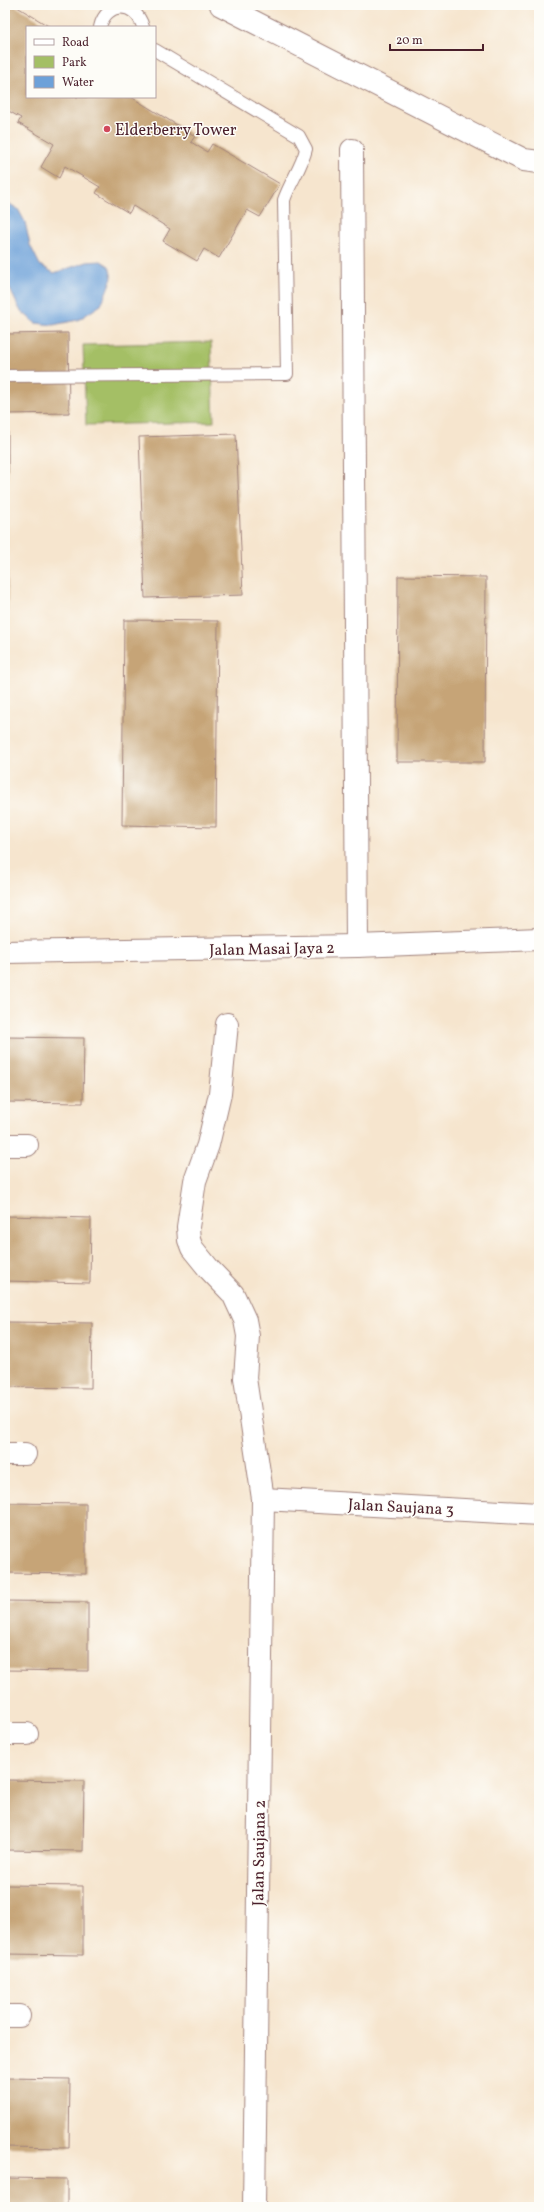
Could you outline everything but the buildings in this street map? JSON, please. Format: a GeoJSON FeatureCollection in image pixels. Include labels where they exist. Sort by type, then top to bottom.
{"type":"FeatureCollection","features":[{"type":"Feature","properties":{"kind":"street"},"geometry":{"type":"LineString","coordinates":[[221,5],[524,160],[539,162]]}},
{"type":"Feature","properties":{"kind":"street"},"geometry":{"type":"LineString","coordinates":[[352,150],[357,946]]}},
{"type":"Feature","properties":{"kind":"street","name":"Jalan Masai Jaya 2"},"geometry":{"type":"LineString","coordinates":[[5,952],[357,946],[539,939]]}},
{"type":"Feature","properties":{"kind":"street","name":"Jalan Saujana 2"},"geometry":{"type":"LineString","coordinates":[[226,1024],[220,1094],[208,1145],[194,1181],[190,1203],[188,1233],[192,1248],[198,1257],[233,1294],[245,1320],[248,1336],[245,1378],[263,1499],[254,2207]]}},
{"type":"Feature","properties":{"kind":"street"},"geometry":{"type":"LineString","coordinates":[[5,1145],[27,1145]]}},
{"type":"Feature","properties":{"kind":"street","name":"Jalan Saujana 3"},"geometry":{"type":"LineString","coordinates":[[263,1499],[539,1514]]}},
{"type":"Feature","properties":{"kind":"street"},"geometry":{"type":"LineString","coordinates":[[5,1734],[27,1734]]}},
{"type":"Feature","properties":{"kind":"lane"},"geometry":{"type":"LineString","coordinates":[[100,26],[105,15],[111,10],[126,8],[138,15],[143,26]]}},
{"type":"Feature","properties":{"kind":"lane"},"geometry":{"type":"LineString","coordinates":[[5,376],[287,374],[284,200],[289,185],[303,161],[306,149],[299,136],[156,51]]}},
{"type":"Feature","properties":{"kind":"green space"},"geometry":{"type":"Polygon","coordinates":[[[211,342],[214,422],[86,425],[83,345],[211,342]]]}},
{"type":"Feature","properties":{"kind":"water"},"geometry":{"type":"Polygon","coordinates":[[[5,201],[18,209],[25,222],[30,245],[40,265],[54,273],[87,262],[101,261],[109,266],[112,278],[101,305],[78,320],[53,325],[35,323],[20,310],[5,279],[5,201]]]}},
{"type":"Feature","properties":{"kind":"place","name":"Elderberry Tower"},"geometry":{"type":"Point","coordinates":[107,129]}}]}
